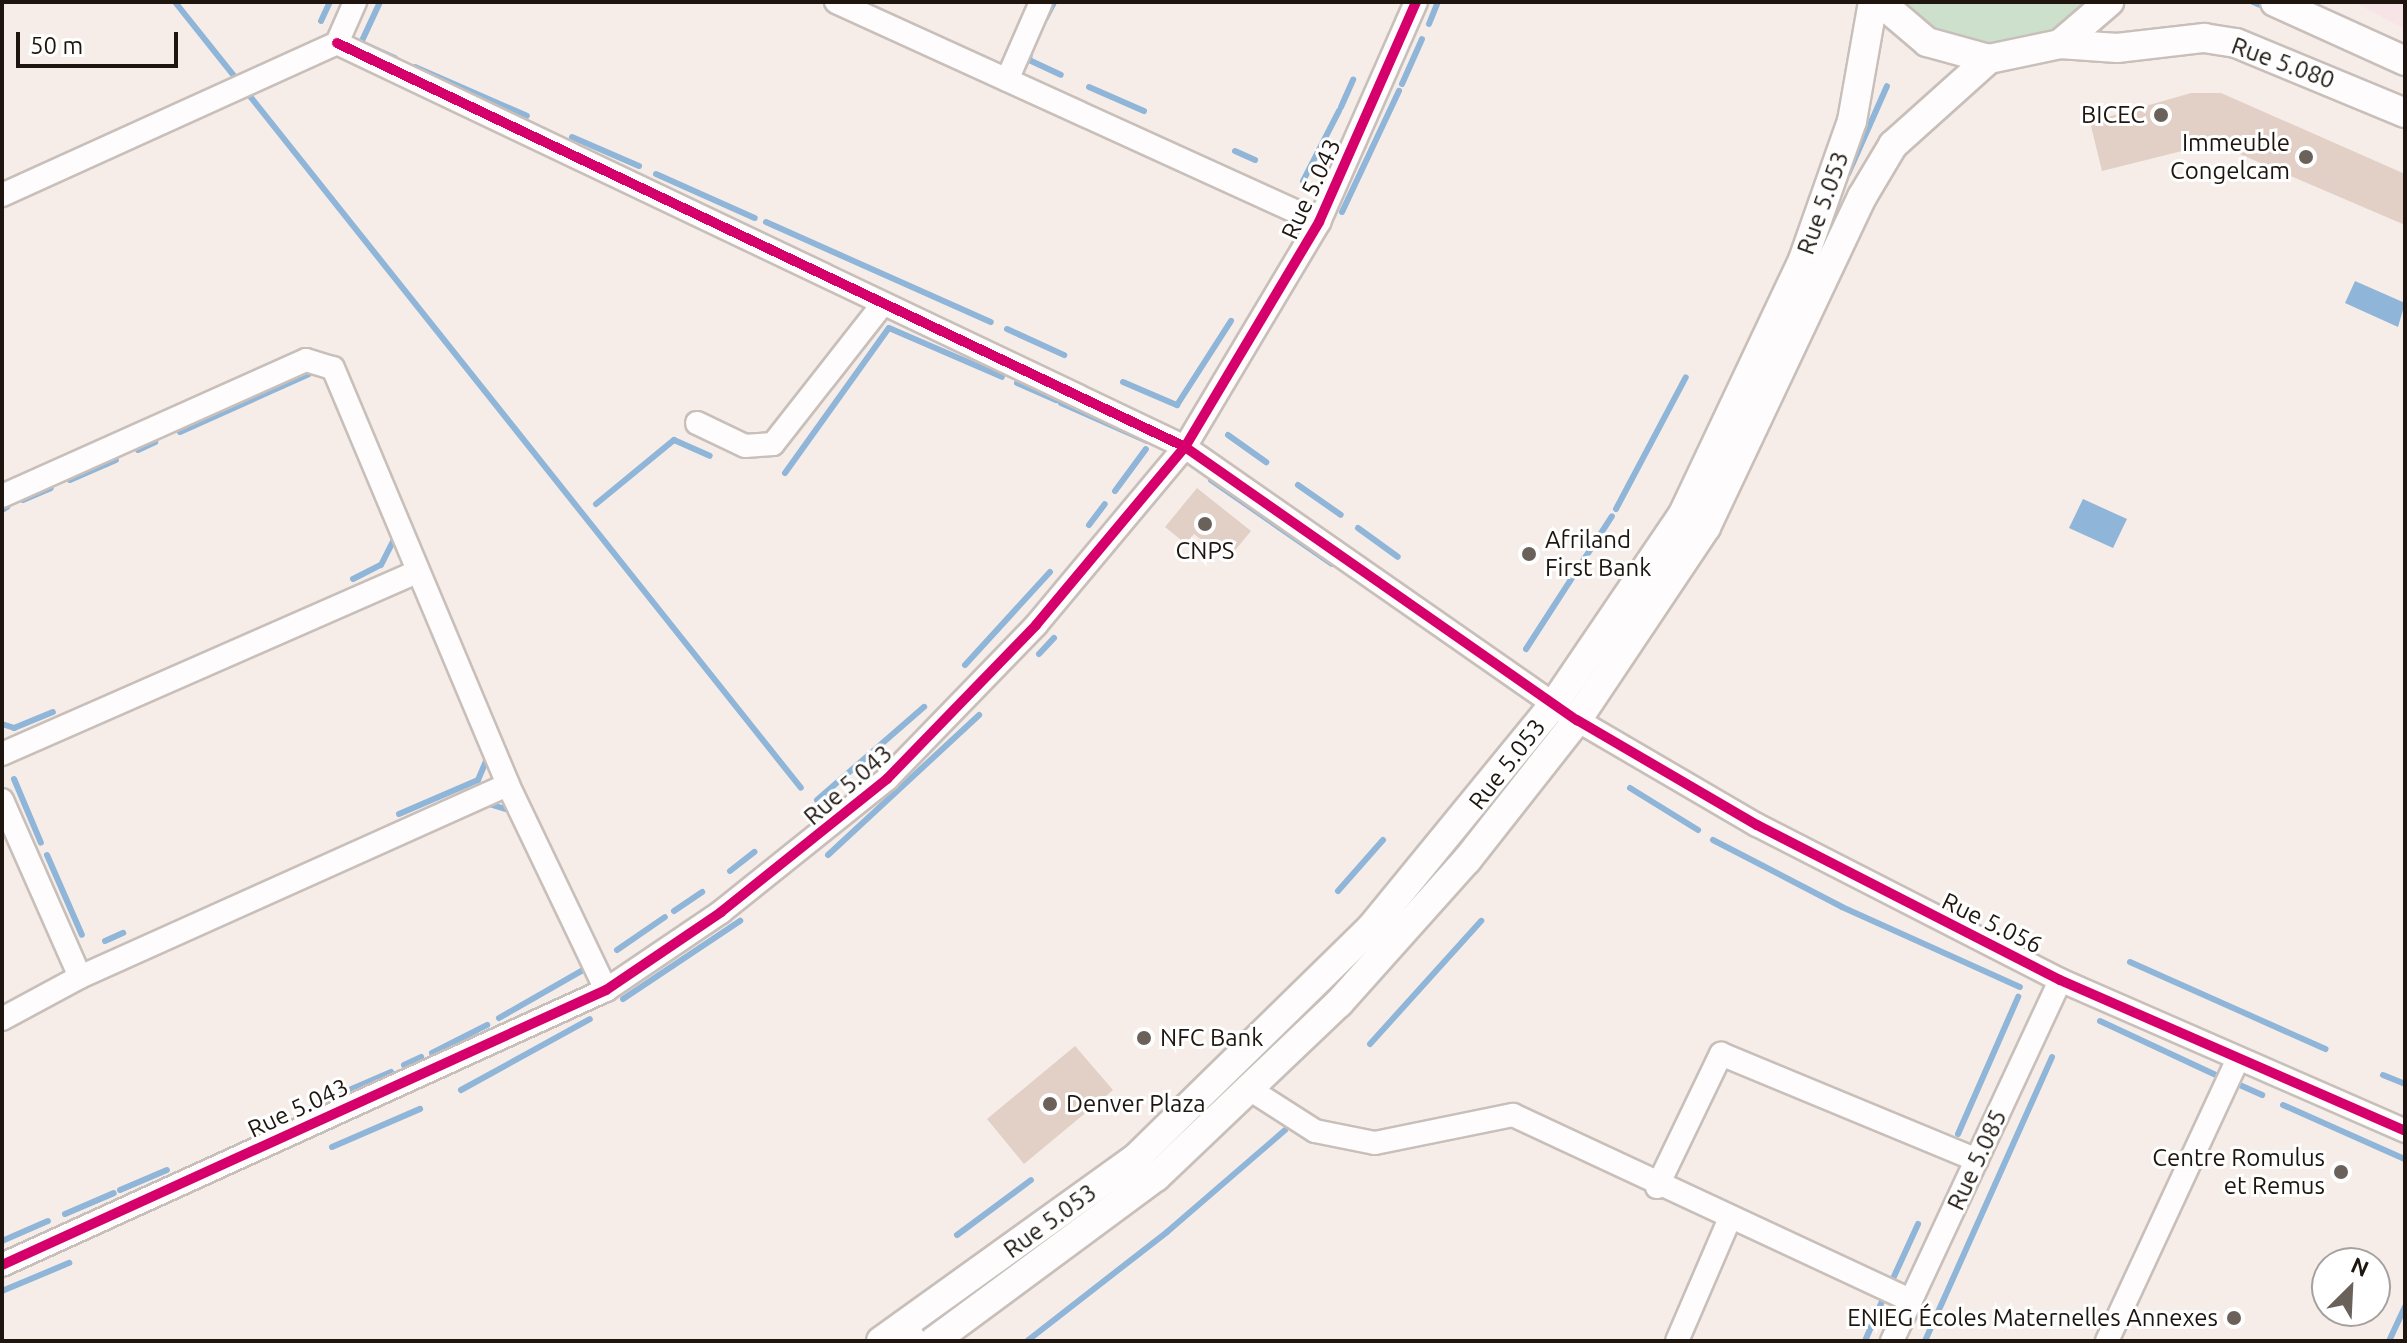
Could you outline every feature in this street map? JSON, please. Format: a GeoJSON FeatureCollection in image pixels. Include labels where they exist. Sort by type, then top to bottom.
{"type":"FeatureCollection","features":[{"type":"Feature","properties":{"kind":"main road","name":"Rue 5.053"},"geometry":{"type":"LineString","coordinates":[[881,1341],[911,1334],[1138,1156],[1260,1040],[1566,712],[1683,514],[1803,260],[1852,121],[1873,2]]}},
{"type":"Feature","properties":{"kind":"main road"},"geometry":{"type":"LineString","coordinates":[[1880,2],[1927,42],[1989,59],[2060,44],[2109,2]]}},
{"type":"Feature","properties":{"kind":"main road","name":"Rue 5.080"},"geometry":{"type":"LineString","coordinates":[[2275,2],[2405,61]]}},
{"type":"Feature","properties":{"kind":"main road","name":"Rue 5.080"},"geometry":{"type":"LineString","coordinates":[[2060,44],[2117,48],[2204,38],[2236,43],[2405,113]]}},
{"type":"Feature","properties":{"kind":"main road","name":"Rue 5.053"},"geometry":{"type":"LineString","coordinates":[[934,1341],[1156,1177],[1251,1090],[1390,947],[1706,527],[1862,197],[1893,145],[1989,59]]}},
{"type":"Feature","properties":{"kind":"street"},"geometry":{"type":"LineString","coordinates":[[2,195],[260,75],[337,43],[355,2]]}},
{"type":"Feature","properties":{"kind":"street"},"geometry":{"type":"LineString","coordinates":[[836,2],[1319,222]]}},
{"type":"Feature","properties":{"kind":"street"},"geometry":{"type":"LineString","coordinates":[[1007,80],[1041,2]]}},
{"type":"Feature","properties":{"kind":"street","name":"Rue 5.043"},"geometry":{"type":"LineString","coordinates":[[2,1265],[606,990],[721,912],[887,779],[1036,625],[1185,447],[1319,222],[1416,2]]}},
{"type":"Feature","properties":{"kind":"street","name":"Rue 5.056"},"geometry":{"type":"LineString","coordinates":[[337,43],[1185,447],[1566,712],[1757,825],[2060,980],[2405,1131]]}},
{"type":"Feature","properties":{"kind":"street"},"geometry":{"type":"LineString","coordinates":[[697,423],[745,446],[773,444],[882,305]]}},
{"type":"Feature","properties":{"kind":"street"},"geometry":{"type":"LineString","coordinates":[[2,496],[306,360],[320,360],[333,368],[416,572],[508,785],[606,990]]}},
{"type":"Feature","properties":{"kind":"street"},"geometry":{"type":"LineString","coordinates":[[2,754],[416,572]]}},
{"type":"Feature","properties":{"kind":"street"},"geometry":{"type":"LineString","coordinates":[[2,1019],[80,977],[508,785]]}},
{"type":"Feature","properties":{"kind":"street"},"geometry":{"type":"LineString","coordinates":[[2,800],[80,977]]}},
{"type":"Feature","properties":{"kind":"street","name":"Rue 5.085"},"geometry":{"type":"LineString","coordinates":[[1892,1341],[2060,980]]}},
{"type":"Feature","properties":{"kind":"street"},"geometry":{"type":"LineString","coordinates":[[1657,1187],[1721,1054],[1977,1160]]}},
{"type":"Feature","properties":{"kind":"street"},"geometry":{"type":"LineString","coordinates":[[2107,1341],[2238,1059]]}},
{"type":"Feature","properties":{"kind":"street"},"geometry":{"type":"LineString","coordinates":[[1251,1090],[1315,1131],[1375,1143],[1513,1115],[1657,1187],[1911,1301]]}},
{"type":"Feature","properties":{"kind":"street"},"geometry":{"type":"LineString","coordinates":[[1677,1341],[1729,1220]]}},
{"type":"Feature","properties":{"kind":"shaded area"},"geometry":{"type":"Polygon","coordinates":[[[2354,2],[2405,2],[2405,28],[2397,25],[2354,2]]]}},
{"type":"Feature","properties":{"kind":"green space"},"geometry":{"type":"Polygon","coordinates":[[[1896,2],[2103,2],[2060,38],[2008,53],[1955,46],[1896,2]]]}},
{"type":"Feature","properties":{"kind":"water"},"geometry":{"type":"Polygon","coordinates":[[[2355,281],[2405,303],[2398,327],[2345,303],[2355,281]]]}},
{"type":"Feature","properties":{"kind":"water"},"geometry":{"type":"Polygon","coordinates":[[[2083,499],[2127,519],[2113,548],[2069,528],[2083,499]]]}},
{"type":"Feature","properties":{"kind":"building","name":"Immeuble Congelcam"},"geometry":{"type":"Polygon","coordinates":[[[2191,93],[2221,93],[2405,174],[2405,225],[2214,143],[2102,171],[2090,122],[2191,93]]]}},
{"type":"Feature","properties":{"kind":"building","name":"CNPS"},"geometry":{"type":"Polygon","coordinates":[[[1197,488],[1251,531],[1227,560],[1194,534],[1186,544],[1165,527],[1197,488]]]}},
{"type":"Feature","properties":{"kind":"building","name":"Denver Plaza"},"geometry":{"type":"Polygon","coordinates":[[[1075,1046],[1113,1090],[1024,1164],[987,1119],[1075,1046]]]}},
{"type":"Feature","properties":{"kind":"waterway"},"geometry":{"type":"LineString","coordinates":[[175,2],[238,81]]}},
{"type":"Feature","properties":{"kind":"waterway"},"geometry":{"type":"LineString","coordinates":[[321,21],[330,2]]}},
{"type":"Feature","properties":{"kind":"waterway"},"geometry":{"type":"LineString","coordinates":[[380,2],[361,43],[395,58]]}},
{"type":"Feature","properties":{"kind":"waterway"},"geometry":{"type":"LineString","coordinates":[[1046,18],[1054,2]]}},
{"type":"Feature","properties":{"kind":"waterway"},"geometry":{"type":"LineString","coordinates":[[1429,24],[1438,2]]}},
{"type":"Feature","properties":{"kind":"waterway"},"geometry":{"type":"LineString","coordinates":[[2253,2],[2267,8]]}},
{"type":"Feature","properties":{"kind":"waterway"},"geometry":{"type":"LineString","coordinates":[[1402,84],[1422,39]]}},
{"type":"Feature","properties":{"kind":"waterway"},"geometry":{"type":"LineString","coordinates":[[1030,52],[1029,60],[1061,75]]}},
{"type":"Feature","properties":{"kind":"waterway"},"geometry":{"type":"LineString","coordinates":[[415,67],[527,116]]}},
{"type":"Feature","properties":{"kind":"waterway"},"geometry":{"type":"LineString","coordinates":[[1341,107],[1353,80]]}},
{"type":"Feature","properties":{"kind":"waterway"},"geometry":{"type":"LineString","coordinates":[[1848,174],[1887,86]]}},
{"type":"Feature","properties":{"kind":"waterway"},"geometry":{"type":"LineString","coordinates":[[1089,87],[1144,111]]}},
{"type":"Feature","properties":{"kind":"waterway"},"geometry":{"type":"LineString","coordinates":[[245,90],[801,788]]}},
{"type":"Feature","properties":{"kind":"waterway"},"geometry":{"type":"LineString","coordinates":[[1342,212],[1399,91]]}},
{"type":"Feature","properties":{"kind":"waterway"},"geometry":{"type":"LineString","coordinates":[[1303,181],[1339,111]]}},
{"type":"Feature","properties":{"kind":"waterway"},"geometry":{"type":"LineString","coordinates":[[572,137],[639,166]]}},
{"type":"Feature","properties":{"kind":"waterway"},"geometry":{"type":"LineString","coordinates":[[1235,151],[1255,160]]}},
{"type":"Feature","properties":{"kind":"waterway"},"geometry":{"type":"LineString","coordinates":[[656,174],[755,218]]}},
{"type":"Feature","properties":{"kind":"waterway"},"geometry":{"type":"LineString","coordinates":[[766,222],[991,322]]}},
{"type":"Feature","properties":{"kind":"waterway"},"geometry":{"type":"LineString","coordinates":[[1123,382],[1177,405],[1231,321]]}},
{"type":"Feature","properties":{"kind":"waterway"},"geometry":{"type":"LineString","coordinates":[[785,473],[889,328],[1002,377]]}},
{"type":"Feature","properties":{"kind":"waterway"},"geometry":{"type":"LineString","coordinates":[[1007,329],[1064,355]]}},
{"type":"Feature","properties":{"kind":"waterway"},"geometry":{"type":"LineString","coordinates":[[180,432],[309,374]]}},
{"type":"Feature","properties":{"kind":"waterway"},"geometry":{"type":"LineString","coordinates":[[1616,509],[1686,377]]}},
{"type":"Feature","properties":{"kind":"waterway"},"geometry":{"type":"LineString","coordinates":[[1017,383],[1056,400]]}},
{"type":"Feature","properties":{"kind":"waterway"},"geometry":{"type":"LineString","coordinates":[[1061,403],[1147,441]]}},
{"type":"Feature","properties":{"kind":"waterway"},"geometry":{"type":"LineString","coordinates":[[1228,435],[1266,462]]}},
{"type":"Feature","properties":{"kind":"waterway"},"geometry":{"type":"LineString","coordinates":[[596,504],[674,440],[710,456]]}},
{"type":"Feature","properties":{"kind":"waterway"},"geometry":{"type":"LineString","coordinates":[[138,450],[155,442]]}},
{"type":"Feature","properties":{"kind":"waterway"},"geometry":{"type":"LineString","coordinates":[[1115,491],[1146,449]]}},
{"type":"Feature","properties":{"kind":"waterway"},"geometry":{"type":"LineString","coordinates":[[70,480],[116,460]]}},
{"type":"Feature","properties":{"kind":"waterway"},"geometry":{"type":"LineString","coordinates":[[1211,480],[1332,564]]}},
{"type":"Feature","properties":{"kind":"waterway"},"geometry":{"type":"LineString","coordinates":[[1298,485],[1341,515]]}},
{"type":"Feature","properties":{"kind":"waterway"},"geometry":{"type":"LineString","coordinates":[[23,500],[51,488]]}},
{"type":"Feature","properties":{"kind":"waterway"},"geometry":{"type":"LineString","coordinates":[[1089,525],[1105,504]]}},
{"type":"Feature","properties":{"kind":"waterway"},"geometry":{"type":"LineString","coordinates":[[2,510],[7,507]]}},
{"type":"Feature","properties":{"kind":"waterway"},"geometry":{"type":"LineString","coordinates":[[1526,649],[1612,516]]}},
{"type":"Feature","properties":{"kind":"waterway"},"geometry":{"type":"LineString","coordinates":[[1358,528],[1398,557]]}},
{"type":"Feature","properties":{"kind":"waterway"},"geometry":{"type":"LineString","coordinates":[[353,579],[381,565],[395,537]]}},
{"type":"Feature","properties":{"kind":"waterway"},"geometry":{"type":"LineString","coordinates":[[965,665],[1050,572]]}},
{"type":"Feature","properties":{"kind":"waterway"},"geometry":{"type":"LineString","coordinates":[[1039,654],[1054,638]]}},
{"type":"Feature","properties":{"kind":"waterway"},"geometry":{"type":"LineString","coordinates":[[817,800],[924,707]]}},
{"type":"Feature","properties":{"kind":"waterway"},"geometry":{"type":"LineString","coordinates":[[2,724],[14,728],[53,712]]}},
{"type":"Feature","properties":{"kind":"waterway"},"geometry":{"type":"LineString","coordinates":[[828,855],[979,715]]}},
{"type":"Feature","properties":{"kind":"waterway"},"geometry":{"type":"LineString","coordinates":[[1500,795],[1534,750]]}},
{"type":"Feature","properties":{"kind":"waterway"},"geometry":{"type":"LineString","coordinates":[[399,814],[478,780],[489,754]]}},
{"type":"Feature","properties":{"kind":"waterway"},"geometry":{"type":"LineString","coordinates":[[14,779],[41,843]]}},
{"type":"Feature","properties":{"kind":"waterway"},"geometry":{"type":"LineString","coordinates":[[1630,788],[1698,830]]}},
{"type":"Feature","properties":{"kind":"waterway"},"geometry":{"type":"LineString","coordinates":[[489,804],[512,811]]}},
{"type":"Feature","properties":{"kind":"waterway"},"geometry":{"type":"LineString","coordinates":[[1338,891],[1383,840]]}},
{"type":"Feature","properties":{"kind":"waterway"},"geometry":{"type":"LineString","coordinates":[[1713,840],[1842,907],[2020,987]]}},
{"type":"Feature","properties":{"kind":"waterway"},"geometry":{"type":"LineString","coordinates":[[730,871],[754,852]]}},
{"type":"Feature","properties":{"kind":"waterway"},"geometry":{"type":"LineString","coordinates":[[47,855],[82,935]]}},
{"type":"Feature","properties":{"kind":"waterway"},"geometry":{"type":"LineString","coordinates":[[674,911],[702,892]]}},
{"type":"Feature","properties":{"kind":"waterway"},"geometry":{"type":"LineString","coordinates":[[617,950],[665,917]]}},
{"type":"Feature","properties":{"kind":"waterway"},"geometry":{"type":"LineString","coordinates":[[623,999],[740,921]]}},
{"type":"Feature","properties":{"kind":"waterway"},"geometry":{"type":"LineString","coordinates":[[1370,1044],[1481,921]]}},
{"type":"Feature","properties":{"kind":"waterway"},"geometry":{"type":"LineString","coordinates":[[105,941],[123,933]]}},
{"type":"Feature","properties":{"kind":"waterway"},"geometry":{"type":"LineString","coordinates":[[2130,962],[2325,1049]]}},
{"type":"Feature","properties":{"kind":"waterway"},"geometry":{"type":"LineString","coordinates":[[499,1018],[583,970]]}},
{"type":"Feature","properties":{"kind":"waterway"},"geometry":{"type":"LineString","coordinates":[[1958,1134],[2018,997]]}},
{"type":"Feature","properties":{"kind":"waterway"},"geometry":{"type":"LineString","coordinates":[[461,1090],[590,1019]]}},
{"type":"Feature","properties":{"kind":"waterway"},"geometry":{"type":"LineString","coordinates":[[2100,1021],[2222,1078]]}},
{"type":"Feature","properties":{"kind":"waterway"},"geometry":{"type":"LineString","coordinates":[[432,1053],[487,1025]]}},
{"type":"Feature","properties":{"kind":"waterway"},"geometry":{"type":"LineString","coordinates":[[404,1065],[421,1057]]}},
{"type":"Feature","properties":{"kind":"waterway"},"geometry":{"type":"LineString","coordinates":[[1925,1341],[2052,1057]]}},
{"type":"Feature","properties":{"kind":"waterway"},"geometry":{"type":"LineString","coordinates":[[312,1106],[391,1072]]}},
{"type":"Feature","properties":{"kind":"waterway"},"geometry":{"type":"LineString","coordinates":[[2383,1075],[2405,1084]]}},
{"type":"Feature","properties":{"kind":"waterway"},"geometry":{"type":"LineString","coordinates":[[2233,1082],[2262,1095]]}},
{"type":"Feature","properties":{"kind":"waterway"},"geometry":{"type":"LineString","coordinates":[[2283,1105],[2405,1159]]}},
{"type":"Feature","properties":{"kind":"waterway"},"geometry":{"type":"LineString","coordinates":[[332,1147],[420,1109]]}},
{"type":"Feature","properties":{"kind":"waterway"},"geometry":{"type":"LineString","coordinates":[[264,1128],[286,1117]]}},
{"type":"Feature","properties":{"kind":"waterway"},"geometry":{"type":"LineString","coordinates":[[1027,1341],[1167,1232],[1285,1130]]}},
{"type":"Feature","properties":{"kind":"waterway"},"geometry":{"type":"LineString","coordinates":[[120,1190],[167,1170]]}},
{"type":"Feature","properties":{"kind":"waterway"},"geometry":{"type":"LineString","coordinates":[[957,1235],[1031,1180]]}},
{"type":"Feature","properties":{"kind":"waterway"},"geometry":{"type":"LineString","coordinates":[[65,1214],[114,1193]]}},
{"type":"Feature","properties":{"kind":"waterway"},"geometry":{"type":"LineString","coordinates":[[2,1241],[48,1221]]}},
{"type":"Feature","properties":{"kind":"waterway"},"geometry":{"type":"LineString","coordinates":[[1891,1283],[1918,1224]]}},
{"type":"Feature","properties":{"kind":"waterway"},"geometry":{"type":"LineString","coordinates":[[2,1291],[69,1263]]}},
{"type":"Feature","properties":{"kind":"waterway"},"geometry":{"type":"LineString","coordinates":[[1865,1341],[1883,1299]]}},
{"type":"Feature","properties":{"kind":"waterway"},"geometry":{"type":"LineString","coordinates":[[2389,1341],[2405,1306]]}},
{"type":"Feature","properties":{"kind":"cycle path"},"geometry":{"type":"LineString","coordinates":[[2,1265],[606,990],[721,912],[887,779],[1036,625],[1185,447],[1319,222],[1416,2]]}},
{"type":"Feature","properties":{"kind":"cycle path"},"geometry":{"type":"LineString","coordinates":[[337,43],[1185,447],[1577,720],[1757,825],[2060,980],[2405,1131]]}},
{"type":"Feature","properties":{"kind":"place","name":"BICEC"},"geometry":{"type":"Point","coordinates":[2161,115]}},
{"type":"Feature","properties":{"kind":"place","name":"Immeuble Congelcam"},"geometry":{"type":"Point","coordinates":[2306,157]}},
{"type":"Feature","properties":{"kind":"place","name":"CNPS"},"geometry":{"type":"Point","coordinates":[1205,524]}},
{"type":"Feature","properties":{"kind":"place","name":"Afriland First Bank"},"geometry":{"type":"Point","coordinates":[1529,554]}},
{"type":"Feature","properties":{"kind":"place","name":"NFC Bank"},"geometry":{"type":"Point","coordinates":[1144,1038]}},
{"type":"Feature","properties":{"kind":"place","name":"Denver Plaza"},"geometry":{"type":"Point","coordinates":[1050,1104]}},
{"type":"Feature","properties":{"kind":"place","name":"Centre Romulus et Remus"},"geometry":{"type":"Point","coordinates":[2341,1172]}},
{"type":"Feature","properties":{"kind":"place","name":"ENIEG Écoles Maternelles Annexes"},"geometry":{"type":"Point","coordinates":[2234,1318]}}]}
